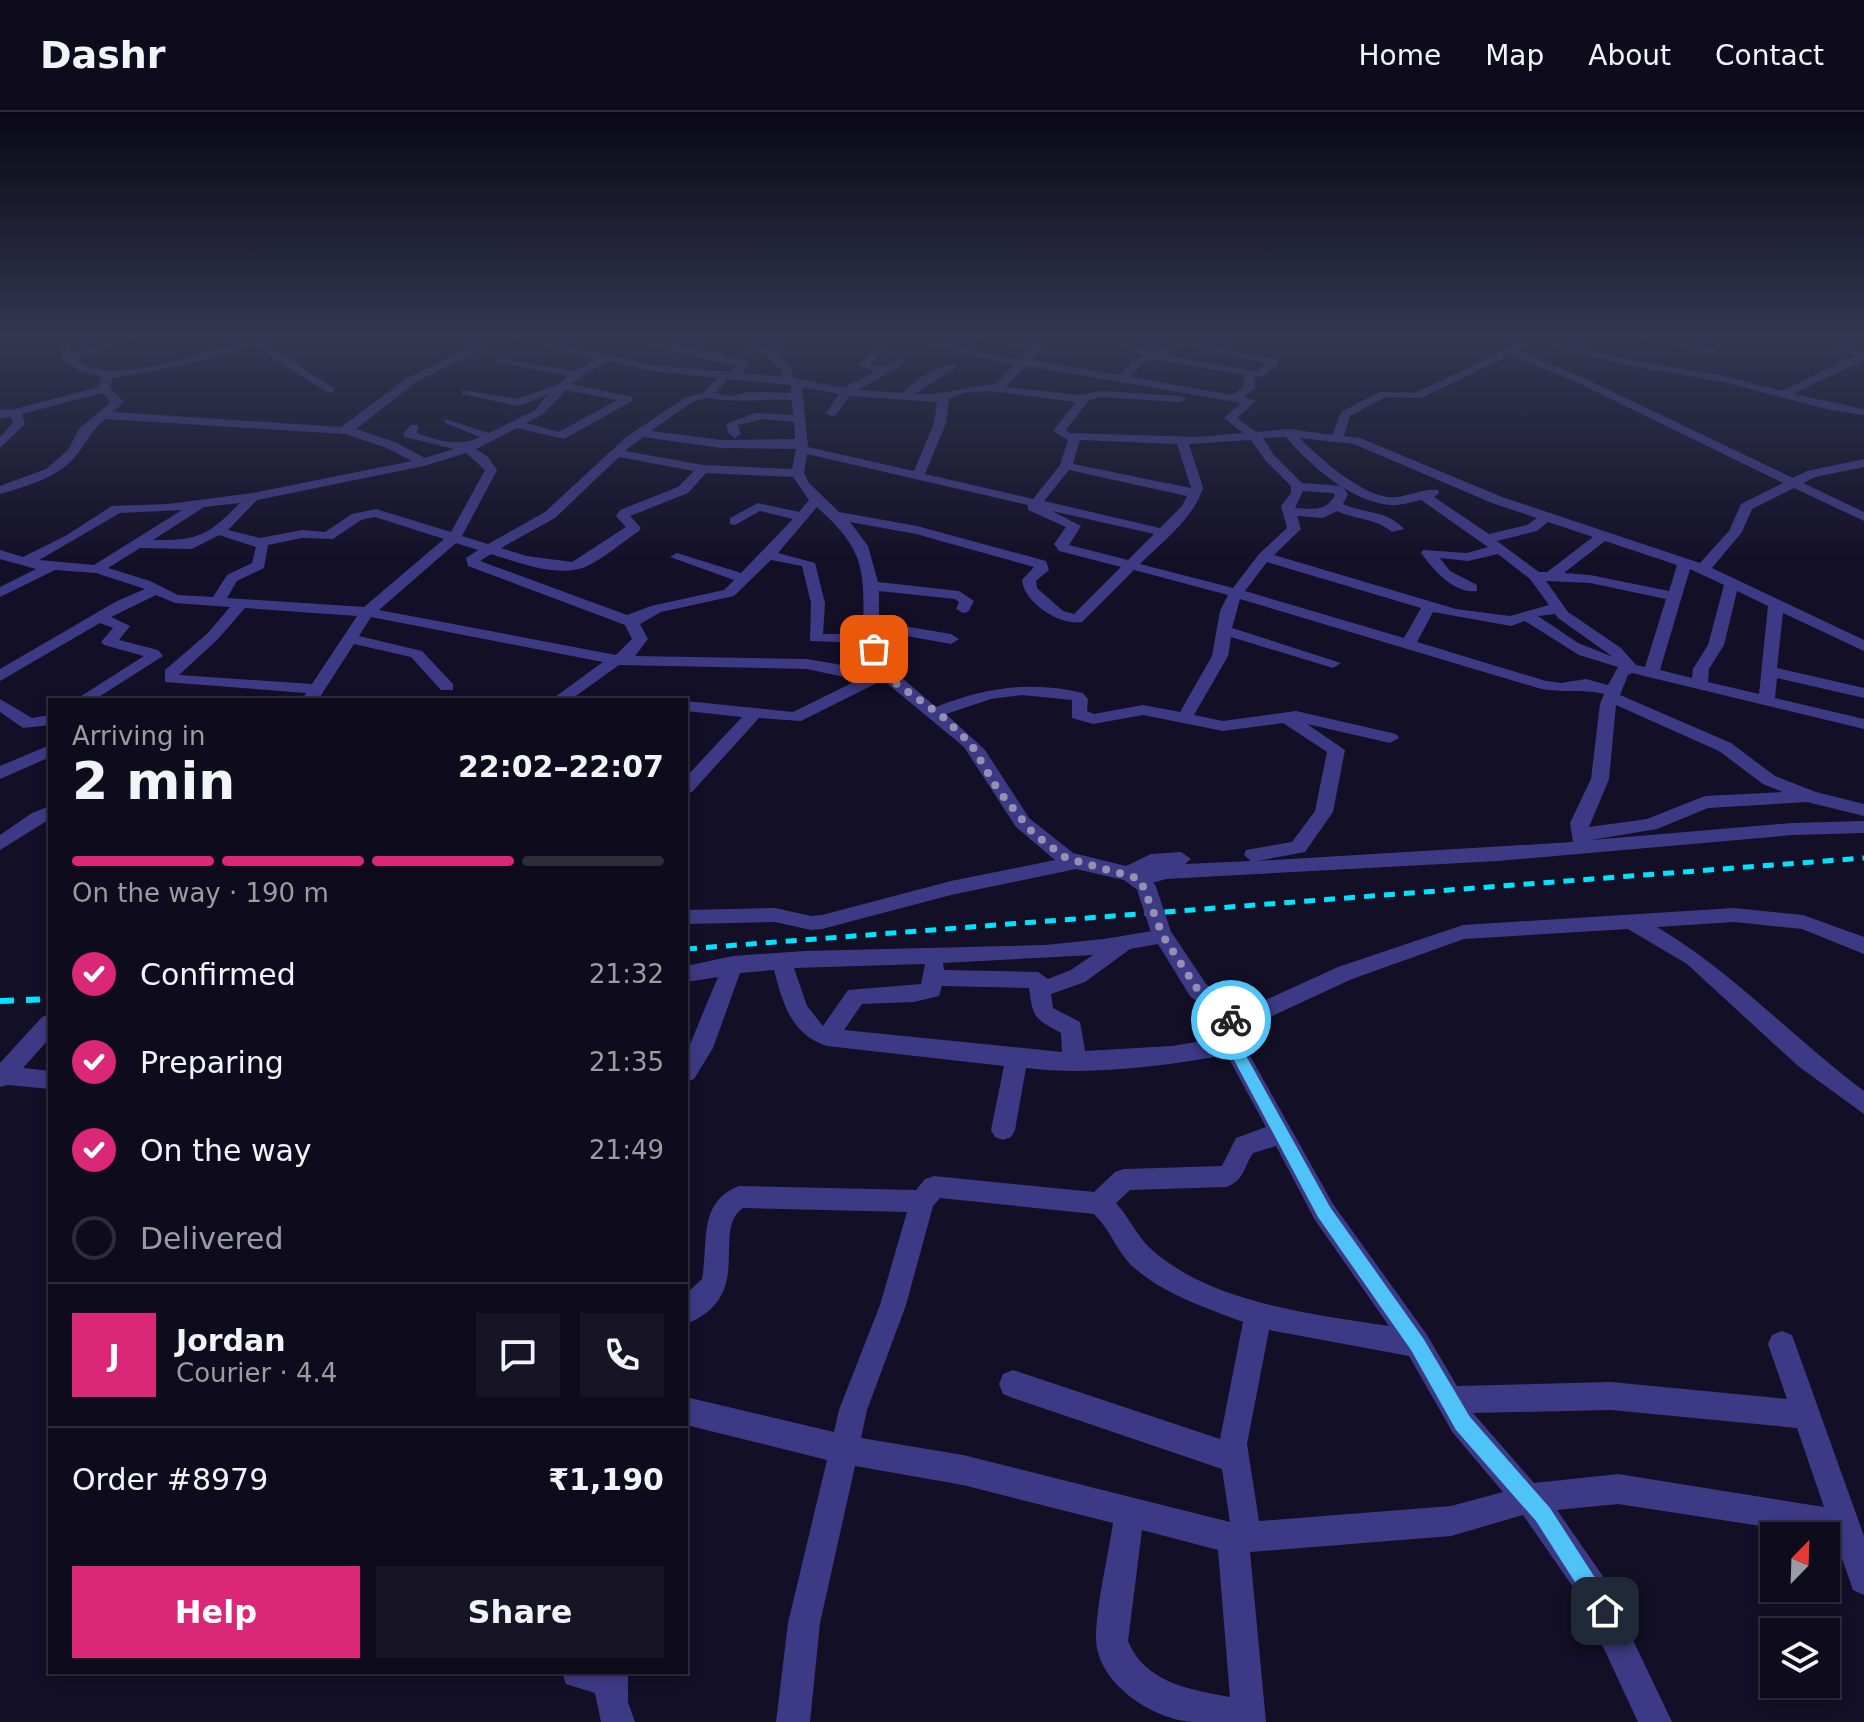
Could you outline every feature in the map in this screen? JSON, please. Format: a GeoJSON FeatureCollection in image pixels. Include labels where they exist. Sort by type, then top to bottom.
{"type":"FeatureCollection","features":[{"type":"Feature","properties":{"kind":"street"},"geometry":{"type":"LineString","coordinates":[[0,490],[50,472],[73,452],[83,432],[105,412]]}},
{"type":"Feature","properties":{"kind":"street"},"geometry":{"type":"LineString","coordinates":[[346,430],[370,412]]}},
{"type":"Feature","properties":{"kind":"street"},"geometry":{"type":"LineString","coordinates":[[23,563],[72,538],[113,509],[200,504],[253,497],[424,462],[466,449],[539,412]]}},
{"type":"Feature","properties":{"kind":"street"},"geometry":{"type":"LineString","coordinates":[[515,424],[560,436],[604,412]]}},
{"type":"Feature","properties":{"kind":"street"},"geometry":{"type":"LineString","coordinates":[[563,698],[620,660],[640,639],[631,621],[473,563],[473,558],[550,515],[616,453],[671,412]]}},
{"type":"Feature","properties":{"kind":"street"},"geometry":{"type":"LineString","coordinates":[[796,412],[801,446],[798,473],[817,499],[837,516],[861,545],[872,586],[878,676]]}},
{"type":"Feature","properties":{"kind":"street"},"geometry":{"type":"LineString","coordinates":[[919,474],[940,423],[941,412]]}},
{"type":"Feature","properties":{"kind":"street"},"geometry":{"type":"LineString","coordinates":[[1075,412],[1059,431],[1075,436],[1182,441],[1289,433],[1361,443],[1465,486],[1703,569],[1864,646]]}},
{"type":"Feature","properties":{"kind":"street"},"geometry":{"type":"LineString","coordinates":[[1238,412],[1230,418],[1253,435],[1298,487],[1337,489],[1342,494],[1336,506],[1323,514],[1290,512]]}},
{"type":"Feature","properties":{"kind":"street"},"geometry":{"type":"LineString","coordinates":[[1337,438],[1348,412]]}},
{"type":"Feature","properties":{"kind":"street"},"geometry":{"type":"LineString","coordinates":[[1670,412],[1790,483],[1864,517]]}},
{"type":"Feature","properties":{"kind":"street"},"geometry":{"type":"LineString","coordinates":[[0,444],[18,426],[17,415],[4,413]]}},
{"type":"Feature","properties":{"kind":"street"},"geometry":{"type":"LineString","coordinates":[[101,415],[346,430],[391,445],[424,462]]}},
{"type":"Feature","properties":{"kind":"street"},"geometry":{"type":"LineString","coordinates":[[735,434],[732,424],[736,421],[776,416],[797,419]]}},
{"type":"Feature","properties":{"kind":"street"},"geometry":{"type":"LineString","coordinates":[[449,421],[490,437]]}},
{"type":"Feature","properties":{"kind":"street"},"geometry":{"type":"LineString","coordinates":[[240,605],[213,636],[171,673],[171,679],[314,695],[367,612],[455,537],[491,470],[487,462],[456,443],[425,443],[409,434],[415,428]]}},
{"type":"Feature","properties":{"kind":"street"},"geometry":{"type":"LineString","coordinates":[[641,433],[721,444],[801,446],[1165,533]]}},
{"type":"Feature","properties":{"kind":"street"},"geometry":{"type":"LineString","coordinates":[[1289,433],[1297,447],[1317,462],[1375,496],[1392,501],[1465,486]]}},
{"type":"Feature","properties":{"kind":"street"},"geometry":{"type":"LineString","coordinates":[[1075,436],[1066,466],[1033,509],[1074,526],[1061,544],[1064,548],[1236,593],[1554,687],[1586,684],[1725,747],[1761,775],[1811,797],[1864,810]]}},
{"type":"Feature","properties":{"kind":"street"},"geometry":{"type":"LineString","coordinates":[[837,516],[917,530],[1041,564],[1042,570],[1027,585],[1067,618],[1083,616],[1183,515],[1195,494],[1196,482],[1182,441]]}},
{"type":"Feature","properties":{"kind":"street"},"geometry":{"type":"LineString","coordinates":[[616,453],[703,469],[798,473]]}},
{"type":"Feature","properties":{"kind":"street"},"geometry":{"type":"LineString","coordinates":[[1703,569],[1735,532],[1746,507],[1790,483],[1821,471],[1864,463]]}},
{"type":"Feature","properties":{"kind":"street"},"geometry":{"type":"LineString","coordinates":[[1066,466],[1195,494]]}},
{"type":"Feature","properties":{"kind":"street"},"geometry":{"type":"LineString","coordinates":[[218,531],[260,542],[302,534],[334,535],[351,520],[369,513],[525,560],[579,565],[634,528],[623,516],[625,513],[679,492],[703,469]]}},
{"type":"Feature","properties":{"kind":"street"},"geometry":{"type":"LineString","coordinates":[[1184,719],[1220,656],[1227,611],[1236,593],[1264,557],[1294,529],[1288,506],[1298,487]]}},
{"type":"Feature","properties":{"kind":"street"},"geometry":{"type":"LineString","coordinates":[[1422,495],[1542,576],[1603,581],[1672,596]]}},
{"type":"Feature","properties":{"kind":"street"},"geometry":{"type":"LineString","coordinates":[[136,544],[192,545],[238,516],[253,497]]}},
{"type":"Feature","properties":{"kind":"street"},"geometry":{"type":"LineString","coordinates":[[631,621],[656,609],[729,593],[768,555],[817,499]]}},
{"type":"Feature","properties":{"kind":"street"},"geometry":{"type":"LineString","coordinates":[[1336,506],[1356,515],[1384,518],[1398,512],[1392,501]]}},
{"type":"Feature","properties":{"kind":"street"},"geometry":{"type":"LineString","coordinates":[[97,569],[184,517],[200,504]]}},
{"type":"Feature","properties":{"kind":"street"},"geometry":{"type":"LineString","coordinates":[[735,521],[758,507],[800,516]]}},
{"type":"Feature","properties":{"kind":"street"},"geometry":{"type":"LineString","coordinates":[[1487,539],[1532,528],[1547,516]]}},
{"type":"Feature","properties":{"kind":"street"},"geometry":{"type":"LineString","coordinates":[[1384,518],[1397,529]]}},
{"type":"Feature","properties":{"kind":"street"},"geometry":{"type":"LineString","coordinates":[[1542,576],[1603,535]]}},
{"type":"Feature","properties":{"kind":"street"},"geometry":{"type":"LineString","coordinates":[[217,603],[232,578],[259,565],[263,547],[260,542]]}},
{"type":"Feature","properties":{"kind":"street"},"geometry":{"type":"LineString","coordinates":[[1472,588],[1445,574],[1428,553],[1468,557],[1483,551],[1501,550]]}},
{"type":"Feature","properties":{"kind":"street"},"geometry":{"type":"LineString","coordinates":[[0,554],[23,563],[97,569],[175,599],[367,612],[620,660],[807,664],[878,676],[937,712],[978,752],[998,790],[1026,826],[1066,858],[1139,881],[1166,872],[1412,860],[1582,841],[1864,827]]}},
{"type":"Feature","properties":{"kind":"street"},"geometry":{"type":"LineString","coordinates":[[768,555],[808,563],[818,603],[815,638],[874,632],[951,639]]}},
{"type":"Feature","properties":{"kind":"street"},"geometry":{"type":"LineString","coordinates":[[677,557],[745,579]]}},
{"type":"Feature","properties":{"kind":"street"},"geometry":{"type":"LineString","coordinates":[[1264,557],[1429,606],[1504,621],[1558,609]]}},
{"type":"Feature","properties":{"kind":"street"},"geometry":{"type":"LineString","coordinates":[[1651,674],[1672,596],[1685,562]]}},
{"type":"Feature","properties":{"kind":"street"},"geometry":{"type":"LineString","coordinates":[[0,593],[50,567]]}},
{"type":"Feature","properties":{"kind":"street"},"geometry":{"type":"LineString","coordinates":[[1542,576],[1558,609],[1616,651],[1627,666]]}},
{"type":"Feature","properties":{"kind":"street"},"geometry":{"type":"LineString","coordinates":[[1699,686],[1701,669],[1716,645],[1732,583]]}},
{"type":"Feature","properties":{"kind":"street"},"geometry":{"type":"LineString","coordinates":[[872,586],[959,595],[967,601],[963,609]]}},
{"type":"Feature","properties":{"kind":"street"},"geometry":{"type":"LineString","coordinates":[[0,676],[99,618],[156,590]]}},
{"type":"Feature","properties":{"kind":"street"},"geometry":{"type":"LineString","coordinates":[[1766,703],[1776,604]]}},
{"type":"Feature","properties":{"kind":"street"},"geometry":{"type":"LineString","coordinates":[[1407,646],[1429,606]]}},
{"type":"Feature","properties":{"kind":"street"},"geometry":{"type":"LineString","coordinates":[[1527,615],[1578,650],[1651,674],[1864,724]]}},
{"type":"Feature","properties":{"kind":"street"},"geometry":{"type":"LineString","coordinates":[[86,698],[155,656],[109,642],[122,626],[99,618]]}},
{"type":"Feature","properties":{"kind":"street"},"geometry":{"type":"LineString","coordinates":[[1224,630],[1333,663]]}},
{"type":"Feature","properties":{"kind":"street"},"geometry":{"type":"LineString","coordinates":[[349,638],[416,654],[447,687]]}},
{"type":"Feature","properties":{"kind":"street"},"geometry":{"type":"LineString","coordinates":[[1582,841],[1581,817],[1600,779],[1612,695],[1621,672],[1627,666]]}},
{"type":"Feature","properties":{"kind":"street"},"geometry":{"type":"LineString","coordinates":[[1769,671],[1864,693]]}},
{"type":"Feature","properties":{"kind":"street"},"geometry":{"type":"LineString","coordinates":[[688,706],[795,717],[878,676]]}},
{"type":"Feature","properties":{"kind":"street"},"geometry":{"type":"LineString","coordinates":[[937,712],[988,692],[1017,688],[1077,696],[1080,699],[1078,714],[1087,719],[1134,710],[1223,726],[1285,716],[1305,717],[1390,738]]}},
{"type":"Feature","properties":{"kind":"street"},"geometry":{"type":"LineString","coordinates":[[0,704],[29,724],[48,720]]}},
{"type":"Feature","properties":{"kind":"street"},"geometry":{"type":"LineString","coordinates":[[688,786],[756,712]]}},
{"type":"Feature","properties":{"kind":"street"},"geometry":{"type":"LineString","coordinates":[[1139,881],[1151,861],[1277,853],[1298,847],[1324,812],[1338,755],[1333,746],[1285,716]]}},
{"type":"Feature","properties":{"kind":"street"},"geometry":{"type":"LineString","coordinates":[[0,773],[48,751]]}},
{"type":"Feature","properties":{"kind":"street"},"geometry":{"type":"LineString","coordinates":[[688,762],[709,763]]}},
{"type":"Feature","properties":{"kind":"street"},"geometry":{"type":"LineString","coordinates":[[1582,841],[1650,825],[1705,802],[1811,797]]}},
{"type":"Feature","properties":{"kind":"street"},"geometry":{"type":"LineString","coordinates":[[0,844],[48,813]]}},
{"type":"Feature","properties":{"kind":"street"},"geometry":{"type":"LineString","coordinates":[[688,917],[775,915],[811,923],[822,922],[951,888],[1079,862]]}},
{"type":"Feature","properties":{"kind":"street"},"geometry":{"type":"LineString","coordinates":[[1139,881],[1162,934],[1198,990],[1232,1032],[1324,1212],[1417,1344],[1476,1441],[1528,1498],[1591,1586],[1655,1722]]}},
{"type":"Feature","properties":{"kind":"street"},"geometry":{"type":"LineString","coordinates":[[782,961],[796,1007],[811,1030],[827,1037],[1016,1059],[1074,1061],[1172,1055],[1232,1032],[1251,1016],[1333,978],[1443,936],[1734,915],[1796,921],[1846,936],[1864,946]]}},
{"type":"Feature","properties":{"kind":"street"},"geometry":{"type":"LineString","coordinates":[[1631,921],[1694,959],[1806,1060],[1864,1104]]}},
{"type":"Feature","properties":{"kind":"street"},"geometry":{"type":"LineString","coordinates":[[688,974],[733,964],[782,961],[1086,950],[1124,945],[1162,934]]}},
{"type":"Feature","properties":{"kind":"street"},"geometry":{"type":"LineString","coordinates":[[1040,990],[1078,976],[1124,945]]}},
{"type":"Feature","properties":{"kind":"street"},"geometry":{"type":"LineString","coordinates":[[827,1037],[856,996],[925,993],[931,990],[934,955]]}},
{"type":"Feature","properties":{"kind":"street"},"geometry":{"type":"LineString","coordinates":[[688,1070],[702,1048],[733,964]]}},
{"type":"Feature","properties":{"kind":"street"},"geometry":{"type":"LineString","coordinates":[[934,978],[1030,977],[1038,980],[1043,1013],[1072,1028],[1074,1061]]}},
{"type":"Feature","properties":{"kind":"street"},"geometry":{"type":"LineString","coordinates":[[1,1076],[48,1027]]}},
{"type":"Feature","properties":{"kind":"street"},"geometry":{"type":"LineString","coordinates":[[1003,1130],[1016,1059]]}},
{"type":"Feature","properties":{"kind":"street"},"geometry":{"type":"LineString","coordinates":[[1,1076],[48,1080]]}},
{"type":"Feature","properties":{"kind":"street"},"geometry":{"type":"LineString","coordinates":[[1099,1204],[1124,1180],[1226,1176],[1233,1171],[1237,1151],[1243,1144],[1283,1134]]}},
{"type":"Feature","properties":{"kind":"street"},"geometry":{"type":"LineString","coordinates":[[793,1722],[804,1623],[843,1449],[853,1410],[893,1305],[926,1192],[941,1186],[1099,1204],[1107,1209],[1124,1241],[1148,1263],[1207,1298],[1258,1316],[1417,1344]]}},
{"type":"Feature","properties":{"kind":"street"},"geometry":{"type":"LineString","coordinates":[[688,1309],[714,1286],[720,1216],[729,1201],[739,1197],[922,1201]]}},
{"type":"Feature","properties":{"kind":"street"},"geometry":{"type":"LineString","coordinates":[[1129,1514],[1112,1641],[1116,1659],[1145,1690],[1163,1698],[1249,1720],[1233,1458],[1258,1316]]}},
{"type":"Feature","properties":{"kind":"street"},"geometry":{"type":"LineString","coordinates":[[1782,1344],[1864,1579]]}},
{"type":"Feature","properties":{"kind":"street"},"geometry":{"type":"LineString","coordinates":[[1013,1384],[1233,1458]]}},
{"type":"Feature","properties":{"kind":"street"},"geometry":{"type":"LineString","coordinates":[[1449,1400],[1611,1396],[1808,1415]]}},
{"type":"Feature","properties":{"kind":"street"},"geometry":{"type":"LineString","coordinates":[[688,1411],[843,1449],[963,1470],[1129,1514],[1239,1538],[1353,1526],[1451,1521],[1473,1517],[1528,1498],[1638,1489],[1845,1525]]}},
{"type":"Feature","properties":{"kind":"street"},"geometry":{"type":"LineString","coordinates":[[611,1676],[611,1702],[618,1722]]}},
{"type":"Feature","properties":{"kind":"railway"},"geometry":{"type":"LineString","coordinates":[[688,949],[1864,858]]}},
{"type":"Feature","properties":{"kind":"railway"},"geometry":{"type":"LineString","coordinates":[[0,1001],[48,999]]}},
{"type":"Feature","properties":{"kind":"way so far"},"geometry":{"type":"LineString","coordinates":[[874,649],[883,674],[942,716],[978,752],[998,790],[1033,833],[1066,858],[1129,873],[1140,879],[1163,936],[1198,990],[1231,1020]]}},
{"type":"Feature","properties":{"kind":"route"},"geometry":{"type":"LineString","coordinates":[[1231,1020],[1233,1045],[1324,1212],[1417,1344],[1463,1423],[1543,1515],[1605,1611]]}}]}
